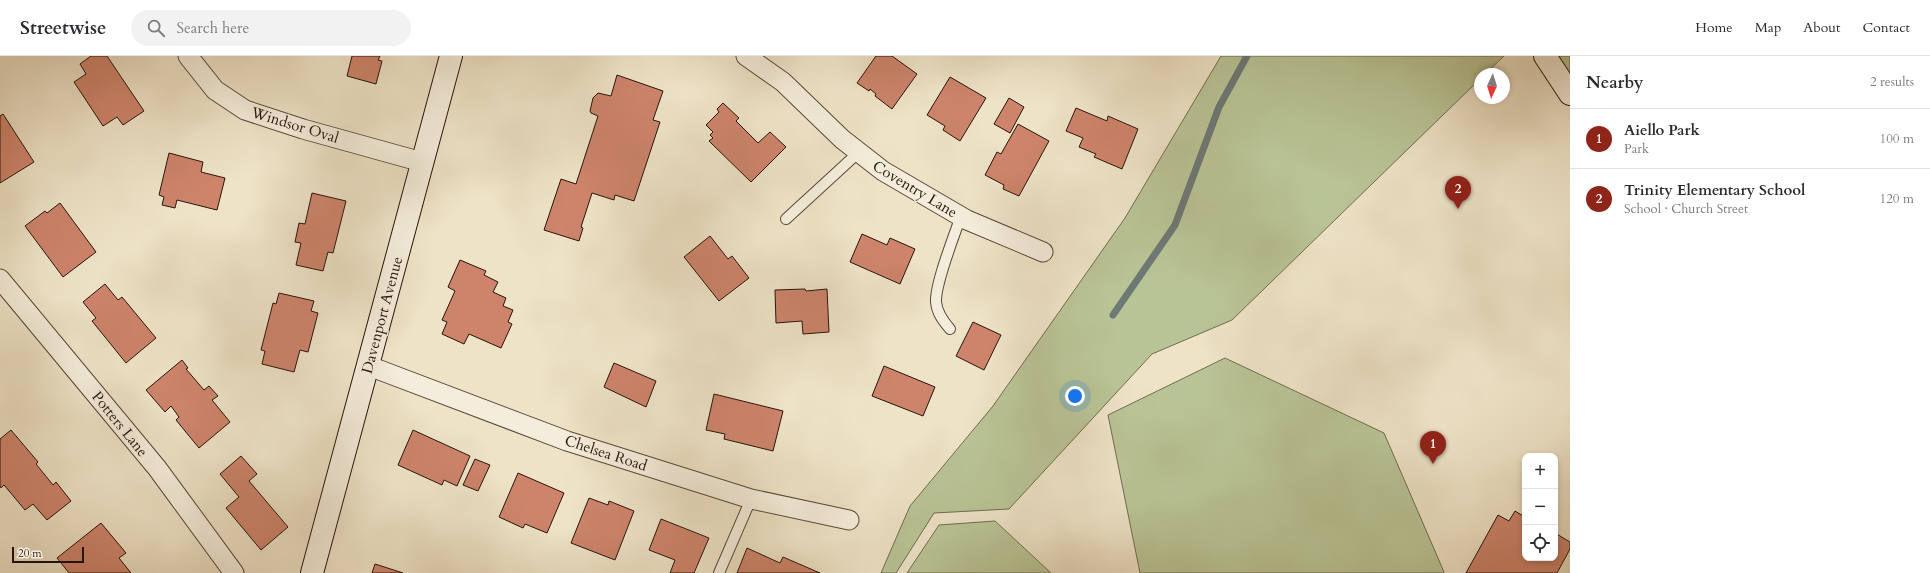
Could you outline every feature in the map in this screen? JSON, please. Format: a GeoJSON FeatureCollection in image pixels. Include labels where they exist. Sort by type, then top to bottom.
{"type":"FeatureCollection","features":[{"type":"Feature","properties":{"kind":"street","name":"Windsor Oval"},"geometry":{"type":"LineString","coordinates":[[188,56],[215,90],[245,110],[303,129],[422,162]]}},
{"type":"Feature","properties":{"kind":"street","name":"Davenport Avenue"},"geometry":{"type":"LineString","coordinates":[[312,573],[369,366],[451,56]]}},
{"type":"Feature","properties":{"kind":"street","name":"Coventry Lane"},"geometry":{"type":"LineString","coordinates":[[746,56],[783,82],[842,139],[883,171],[961,216],[1043,252]]}},
{"type":"Feature","properties":{"kind":"street"},"geometry":{"type":"LineString","coordinates":[[1545,56],[1570,94]]}},
{"type":"Feature","properties":{"kind":"street","name":"Potters Lane"},"geometry":{"type":"LineString","coordinates":[[0,279],[157,468],[234,573]]}},
{"type":"Feature","properties":{"kind":"street","name":"Chelsea Road"},"geometry":{"type":"LineString","coordinates":[[369,366],[567,441],[751,499],[849,520]]}},
{"type":"Feature","properties":{"kind":"lane"},"geometry":{"type":"LineString","coordinates":[[786,219],[858,152]]}},
{"type":"Feature","properties":{"kind":"lane"},"geometry":{"type":"LineString","coordinates":[[950,329],[939,314],[936,302],[937,288],[961,216]]}},
{"type":"Feature","properties":{"kind":"lane"},"geometry":{"type":"LineString","coordinates":[[719,573],[751,499]]}},
{"type":"Feature","properties":{"kind":"green space"},"geometry":{"type":"Polygon","coordinates":[[[1221,56],[1504,56],[1491,68],[1474,68],[1474,85],[1232,320],[1152,354],[1009,509],[934,513],[896,573],[881,573],[910,506],[993,406],[1125,218],[1221,56]]]}},
{"type":"Feature","properties":{"kind":"green space"},"geometry":{"type":"Polygon","coordinates":[[[1545,56],[1570,56],[1570,94],[1545,56]]]}},
{"type":"Feature","properties":{"kind":"green space"},"geometry":{"type":"Polygon","coordinates":[[[1225,358],[1384,433],[1444,572],[1140,573],[1108,415],[1225,358]]]}},
{"type":"Feature","properties":{"kind":"green space"},"geometry":{"type":"Polygon","coordinates":[[[995,521],[1051,573],[907,573],[939,525],[995,521]]]}},
{"type":"Feature","properties":{"kind":"building"},"geometry":{"type":"Polygon","coordinates":[[[91,56],[107,56],[144,111],[123,125],[117,117],[103,126],[74,82],[86,74],[80,64],[91,56]]]}},
{"type":"Feature","properties":{"kind":"building"},"geometry":{"type":"Polygon","coordinates":[[[352,56],[380,56],[378,60],[382,61],[376,84],[347,76],[352,56]]]}},
{"type":"Feature","properties":{"kind":"building"},"geometry":{"type":"Polygon","coordinates":[[[876,56],[892,56],[917,74],[892,109],[875,96],[876,94],[870,89],[869,91],[857,83],[876,56]]]}},
{"type":"Feature","properties":{"kind":"building"},"geometry":{"type":"Polygon","coordinates":[[[617,75],[663,91],[653,120],[660,122],[634,201],[615,195],[614,200],[592,193],[581,227],[583,228],[579,241],[544,230],[561,179],[576,184],[598,116],[590,111],[593,98],[598,93],[611,96],[617,75]]]}},
{"type":"Feature","properties":{"kind":"building"},"geometry":{"type":"Polygon","coordinates":[[[950,77],[986,98],[960,141],[943,130],[945,126],[927,115],[950,77]]]}},
{"type":"Feature","properties":{"kind":"building"},"geometry":{"type":"Polygon","coordinates":[[[1009,98],[1024,107],[1010,133],[994,124],[1009,98]]]}},
{"type":"Feature","properties":{"kind":"building"},"geometry":{"type":"Polygon","coordinates":[[[723,103],[739,118],[736,121],[758,143],[770,132],[786,147],[751,182],[709,141],[713,138],[710,135],[713,132],[706,125],[719,112],[717,109],[723,103]]]}},
{"type":"Feature","properties":{"kind":"building"},"geometry":{"type":"Polygon","coordinates":[[[1076,108],[1107,121],[1108,116],[1138,129],[1122,169],[1094,157],[1096,154],[1079,147],[1083,138],[1066,131],[1076,108]]]}},
{"type":"Feature","properties":{"kind":"building"},"geometry":{"type":"Polygon","coordinates":[[[3,114],[34,162],[0,183],[0,116],[3,114]]]}},
{"type":"Feature","properties":{"kind":"building"},"geometry":{"type":"Polygon","coordinates":[[[1018,124],[1049,141],[1019,196],[1003,189],[1004,185],[985,175],[997,152],[1001,154],[1018,124]]]}},
{"type":"Feature","properties":{"kind":"building"},"geometry":{"type":"Polygon","coordinates":[[[169,153],[203,162],[201,172],[225,178],[217,210],[177,200],[175,208],[162,205],[164,197],[159,195],[169,153]]]}},
{"type":"Feature","properties":{"kind":"building"},"geometry":{"type":"Polygon","coordinates":[[[312,193],[346,201],[333,253],[328,252],[323,271],[296,265],[301,243],[295,242],[299,223],[305,224],[312,193]]]}},
{"type":"Feature","properties":{"kind":"building"},"geometry":{"type":"Polygon","coordinates":[[[60,203],[96,252],[63,277],[25,226],[45,211],[47,213],[60,203]]]}},
{"type":"Feature","properties":{"kind":"building"},"geometry":{"type":"Polygon","coordinates":[[[862,234],[887,245],[890,238],[915,249],[900,284],[850,262],[862,234]]]}},
{"type":"Feature","properties":{"kind":"building"},"geometry":{"type":"Polygon","coordinates":[[[710,236],[728,259],[732,256],[749,278],[719,301],[684,257],[710,236]]]}},
{"type":"Feature","properties":{"kind":"building"},"geometry":{"type":"Polygon","coordinates":[[[460,260],[486,271],[484,275],[498,282],[493,292],[506,298],[503,306],[513,310],[508,322],[512,324],[501,348],[469,334],[464,344],[442,334],[447,322],[442,320],[455,291],[448,287],[460,260]]]}},
{"type":"Feature","properties":{"kind":"building"},"geometry":{"type":"Polygon","coordinates":[[[105,284],[118,300],[122,297],[156,338],[126,363],[92,321],[96,318],[83,302],[105,284]]]}},
{"type":"Feature","properties":{"kind":"building"},"geometry":{"type":"Polygon","coordinates":[[[805,289],[806,291],[827,289],[829,332],[803,334],[802,321],[776,323],[775,290],[805,289]]]}},
{"type":"Feature","properties":{"kind":"building"},"geometry":{"type":"Polygon","coordinates":[[[279,293],[314,301],[311,311],[318,313],[308,352],[300,350],[294,372],[262,364],[265,351],[261,350],[273,303],[276,304],[279,293]]]}},
{"type":"Feature","properties":{"kind":"building"},"geometry":{"type":"Polygon","coordinates":[[[973,322],[1001,335],[984,370],[956,356],[973,322]]]}},
{"type":"Feature","properties":{"kind":"building"},"geometry":{"type":"Polygon","coordinates":[[[182,360],[188,368],[186,369],[204,390],[209,386],[218,396],[212,400],[230,422],[199,448],[176,420],[179,417],[171,406],[165,412],[146,390],[182,360]]]}},
{"type":"Feature","properties":{"kind":"building"},"geometry":{"type":"Polygon","coordinates":[[[614,363],[656,381],[646,407],[604,387],[614,363]]]}},
{"type":"Feature","properties":{"kind":"building"},"geometry":{"type":"Polygon","coordinates":[[[884,366],[935,387],[923,416],[872,396],[884,366]]]}},
{"type":"Feature","properties":{"kind":"building"},"geometry":{"type":"Polygon","coordinates":[[[714,394],[783,411],[773,451],[724,439],[725,434],[706,430],[714,394]]]}},
{"type":"Feature","properties":{"kind":"building"},"geometry":{"type":"Polygon","coordinates":[[[11,430],[38,462],[36,464],[53,485],[56,482],[71,501],[47,520],[33,504],[25,510],[4,485],[1,488],[0,486],[0,439],[11,430]]]}},
{"type":"Feature","properties":{"kind":"building"},"geometry":{"type":"Polygon","coordinates":[[[413,430],[470,456],[457,486],[444,480],[442,485],[398,465],[413,430]]]}},
{"type":"Feature","properties":{"kind":"building"},"geometry":{"type":"Polygon","coordinates":[[[241,456],[257,474],[249,481],[288,527],[261,550],[226,508],[239,497],[220,474],[241,456]]]}},
{"type":"Feature","properties":{"kind":"building"},"geometry":{"type":"Polygon","coordinates":[[[475,459],[490,465],[478,491],[463,485],[475,459]]]}},
{"type":"Feature","properties":{"kind":"building"},"geometry":{"type":"Polygon","coordinates":[[[518,473],[564,493],[547,533],[525,524],[523,528],[499,517],[518,473]]]}},
{"type":"Feature","properties":{"kind":"building"},"geometry":{"type":"Polygon","coordinates":[[[589,498],[608,505],[609,501],[634,511],[615,560],[571,543],[589,498]]]}},
{"type":"Feature","properties":{"kind":"building"},"geometry":{"type":"Polygon","coordinates":[[[1515,511],[1522,515],[1522,561],[1558,561],[1558,535],[1570,542],[1570,549],[1557,573],[1466,573],[1498,515],[1509,521],[1515,511]]]}},
{"type":"Feature","properties":{"kind":"building"},"geometry":{"type":"Polygon","coordinates":[[[661,519],[709,538],[694,573],[670,573],[675,560],[649,550],[661,519]]]}},
{"type":"Feature","properties":{"kind":"building"},"geometry":{"type":"Polygon","coordinates":[[[101,523],[126,553],[119,558],[131,573],[69,573],[57,558],[101,523]]]}},
{"type":"Feature","properties":{"kind":"building"},"geometry":{"type":"Polygon","coordinates":[[[747,548],[780,563],[783,557],[820,573],[737,573],[747,548]]]}},
{"type":"Feature","properties":{"kind":"building"},"geometry":{"type":"Polygon","coordinates":[[[375,564],[403,573],[372,573],[375,564]]]}},
{"type":"Feature","properties":{"kind":"waterway"},"geometry":{"type":"LineString","coordinates":[[1113,315],[1175,225],[1219,107],[1247,56]]}},
{"type":"Feature","properties":{"kind":"place","name":"Trinity Elementary School"},"geometry":{"type":"Point","coordinates":[1458,209]}},
{"type":"Feature","properties":{"kind":"place","name":"Aiello Park"},"geometry":{"type":"Point","coordinates":[1433,464]}}]}
